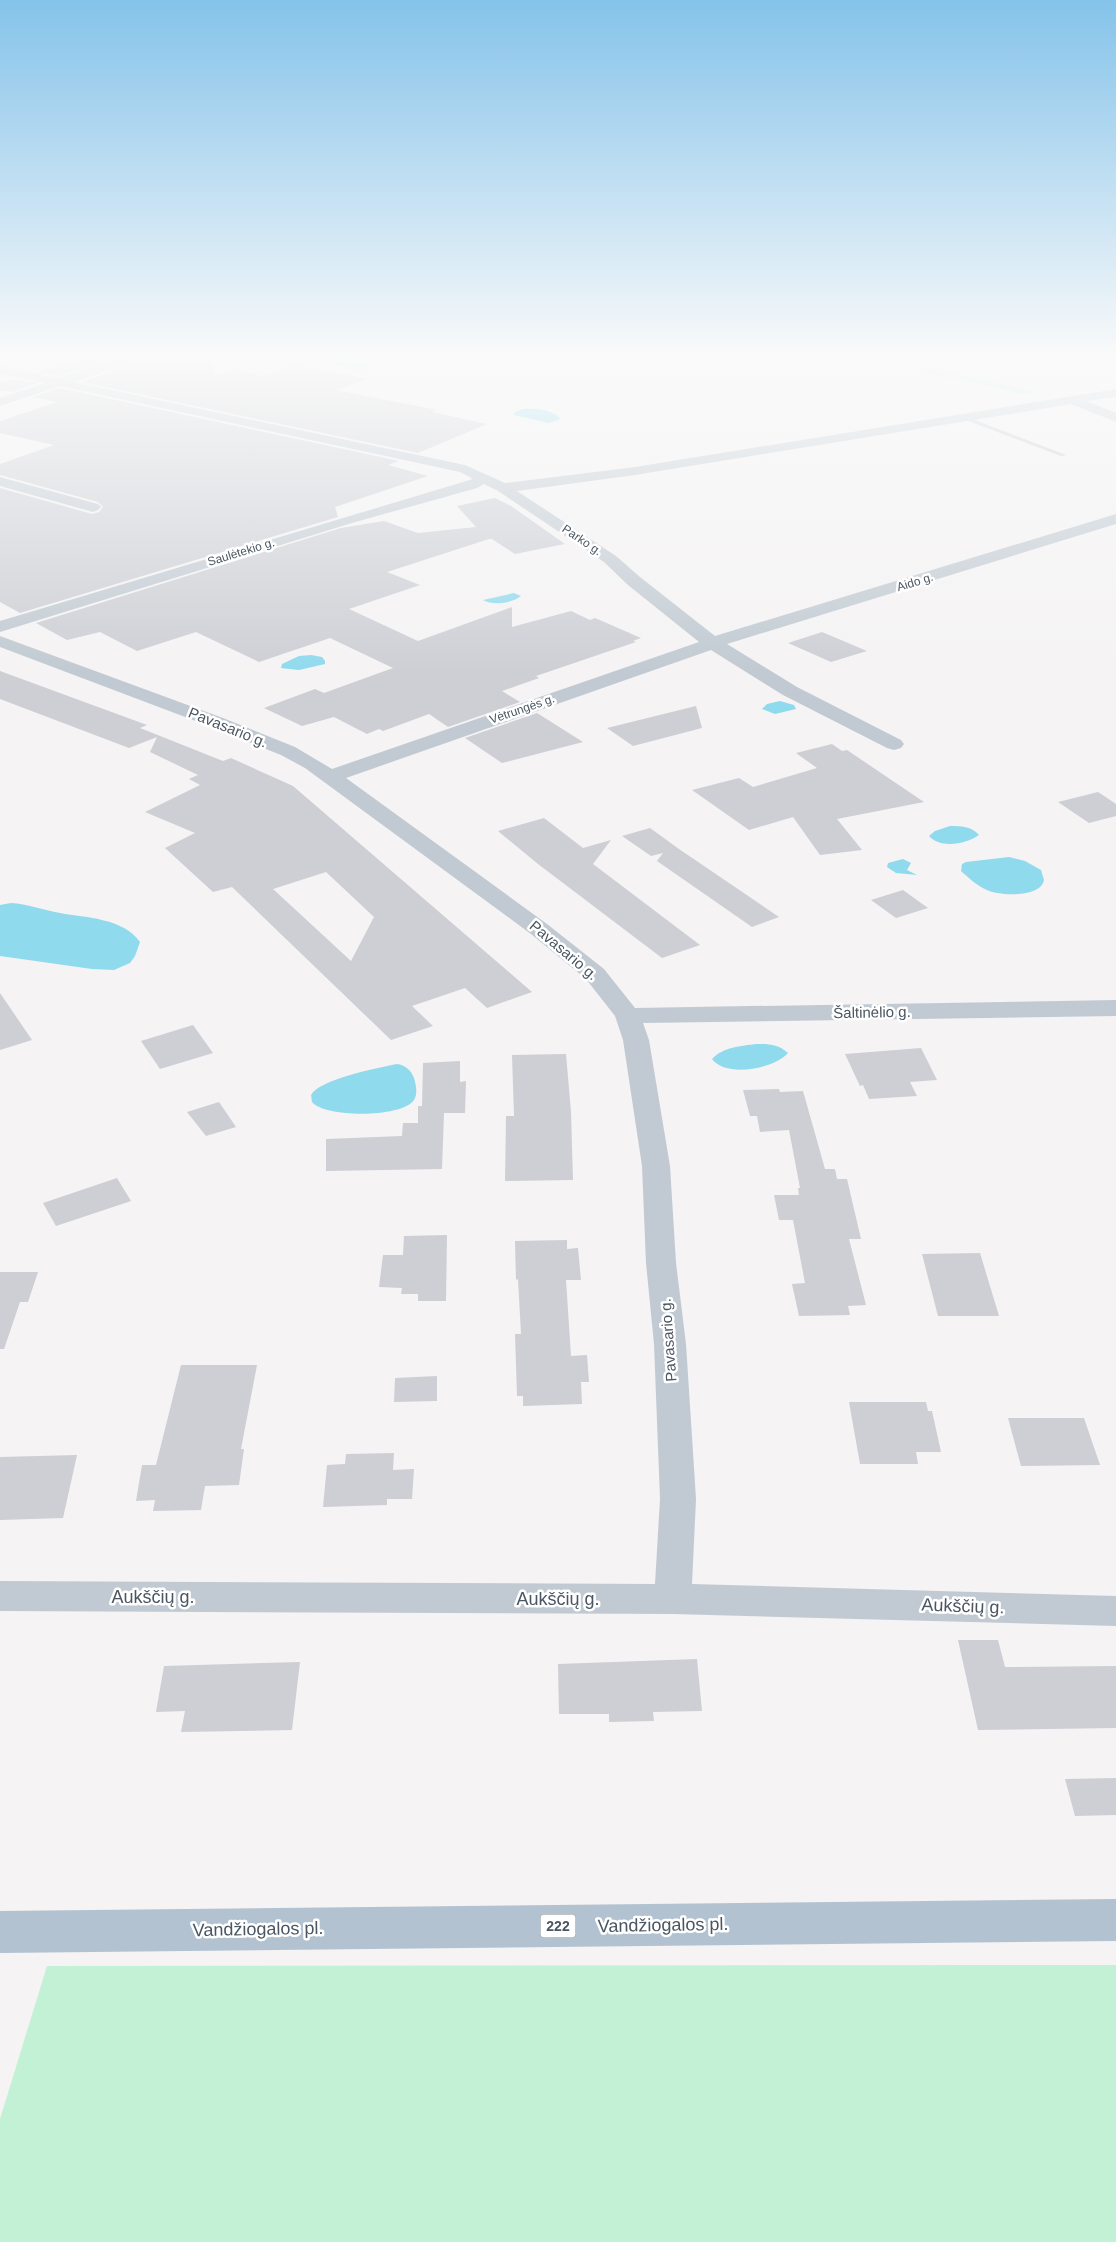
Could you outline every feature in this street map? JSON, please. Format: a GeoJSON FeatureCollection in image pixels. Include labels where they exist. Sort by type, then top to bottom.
{"type":"FeatureCollection","features":[{"type":"Feature","properties":{"kind":"main road","name":"Vandžiogalos pl."},"geometry":{"type":"LineString","coordinates":[[0,1932],[1116,1920]]}},
{"type":"Feature","properties":{"kind":"street","name":"Parko g."},"geometry":{"type":"LineString","coordinates":[[444,464],[473,472],[481,476],[483,480],[503,488],[610,558],[634,581],[712,643],[790,691],[894,744]]}},
{"type":"Feature","properties":{"kind":"street"},"geometry":{"type":"LineString","coordinates":[[503,488],[681,464]]}},
{"type":"Feature","properties":{"kind":"street","name":"Saulėtekio g."},"geometry":{"type":"LineString","coordinates":[[0,627],[356,517],[472,485],[483,480]]}},
{"type":"Feature","properties":{"kind":"street"},"geometry":{"type":"LineString","coordinates":[[0,481],[93,507]]}},
{"type":"Feature","properties":{"kind":"street","name":"Aido g."},"geometry":{"type":"LineString","coordinates":[[712,643],[1116,519]]}},
{"type":"Feature","properties":{"kind":"street","name":"Pavasario g."},"geometry":{"type":"LineString","coordinates":[[0,641],[141,693],[280,748],[331,776],[578,960],[595,974],[628,1016],[636,1040],[656,1166],[661,1263],[670,1344],[678,1499],[673,1599]]}},
{"type":"Feature","properties":{"kind":"street","name":"Vėtrungės g."},"geometry":{"type":"LineString","coordinates":[[331,776],[534,704],[687,654],[712,643]]}},
{"type":"Feature","properties":{"kind":"street","name":"Šaltinėlio g."},"geometry":{"type":"LineString","coordinates":[[628,1016],[1116,1008]]}},
{"type":"Feature","properties":{"kind":"street","name":"Aukščių g."},"geometry":{"type":"LineString","coordinates":[[0,1596],[673,1599],[1116,1611]]}},
{"type":"Feature","properties":{"kind":"green space"},"geometry":{"type":"Polygon","coordinates":[[[1116,1965],[1116,2242],[0,2242],[0,2119],[47,1966],[1116,1965]]]}},
{"type":"Feature","properties":{"kind":"water"},"geometry":{"type":"Polygon","coordinates":[[[514,593],[521,596],[503,603],[492,603],[483,600],[514,593]]]}},
{"type":"Feature","properties":{"kind":"water"},"geometry":{"type":"Polygon","coordinates":[[[311,655],[322,657],[325,664],[299,670],[281,668],[282,664],[299,656],[311,655]]]}},
{"type":"Feature","properties":{"kind":"water"},"geometry":{"type":"Polygon","coordinates":[[[780,701],[794,705],[796,709],[775,714],[762,709],[767,704],[780,701]]]}},
{"type":"Feature","properties":{"kind":"water"},"geometry":{"type":"Polygon","coordinates":[[[950,826],[969,828],[979,835],[968,841],[954,844],[940,843],[929,836],[935,831],[950,826]]]}},
{"type":"Feature","properties":{"kind":"water"},"geometry":{"type":"Polygon","coordinates":[[[1009,857],[1025,861],[1041,870],[1044,880],[1041,886],[1028,893],[1001,894],[983,888],[961,871],[962,864],[966,862],[1009,857]]]}},
{"type":"Feature","properties":{"kind":"water"},"geometry":{"type":"Polygon","coordinates":[[[903,859],[911,863],[907,870],[917,875],[896,873],[887,867],[888,863],[903,859]]]}},
{"type":"Feature","properties":{"kind":"water"},"geometry":{"type":"Polygon","coordinates":[[[11,903],[104,920],[124,928],[140,942],[135,956],[130,963],[114,970],[92,969],[0,956],[0,905],[11,903]]]}},
{"type":"Feature","properties":{"kind":"water"},"geometry":{"type":"Polygon","coordinates":[[[757,1044],[777,1046],[788,1053],[781,1059],[761,1067],[739,1070],[719,1065],[712,1059],[721,1052],[739,1046],[757,1044]]]}},
{"type":"Feature","properties":{"kind":"water"},"geometry":{"type":"Polygon","coordinates":[[[397,1064],[403,1065],[413,1075],[416,1092],[415,1098],[407,1106],[380,1113],[363,1114],[332,1111],[312,1102],[311,1095],[316,1089],[337,1079],[397,1064]]]}},
{"type":"Feature","properties":{"kind":"building"},"geometry":{"type":"Polygon","coordinates":[[[0,464],[392,464],[388,465],[428,476],[335,507],[338,517],[20,613],[0,602],[0,488],[92,514],[99,512],[103,507],[98,502],[0,475],[0,464]]]}},
{"type":"Feature","properties":{"kind":"building"},"geometry":{"type":"Polygon","coordinates":[[[495,498],[511,506],[565,544],[515,554],[489,539],[387,572],[420,585],[349,609],[418,641],[512,607],[512,627],[571,611],[590,620],[595,618],[641,638],[633,641],[636,642],[536,676],[539,678],[502,691],[520,702],[448,727],[429,714],[383,731],[379,729],[367,734],[334,717],[302,726],[264,708],[315,689],[324,693],[393,668],[330,638],[259,662],[196,632],[137,651],[100,632],[67,640],[36,623],[341,528],[384,521],[418,533],[476,527],[457,506],[495,498]]]}},
{"type":"Feature","properties":{"kind":"building"},"geometry":{"type":"Polygon","coordinates":[[[822,632],[867,651],[831,662],[788,643],[822,632]]]}},
{"type":"Feature","properties":{"kind":"building"},"geometry":{"type":"Polygon","coordinates":[[[0,671],[147,725],[140,728],[223,761],[231,758],[293,786],[532,992],[487,1008],[465,988],[412,1006],[433,1026],[391,1040],[232,887],[213,892],[165,848],[195,833],[145,812],[200,785],[189,779],[198,775],[150,752],[157,737],[129,748],[0,699],[0,671]],[[326,872],[273,889],[351,961],[374,917],[326,872]]]}},
{"type":"Feature","properties":{"kind":"building"},"geometry":{"type":"Polygon","coordinates":[[[696,706],[702,728],[633,746],[607,728],[696,706]]]}},
{"type":"Feature","properties":{"kind":"building"},"geometry":{"type":"Polygon","coordinates":[[[537,713],[583,742],[502,763],[465,738],[537,713]]]}},
{"type":"Feature","properties":{"kind":"building"},"geometry":{"type":"Polygon","coordinates":[[[832,744],[842,751],[847,750],[924,802],[837,819],[862,850],[820,855],[793,817],[749,830],[692,790],[739,778],[753,787],[817,768],[796,753],[832,744]]]}},
{"type":"Feature","properties":{"kind":"building"},"geometry":{"type":"Polygon","coordinates":[[[1098,792],[1116,804],[1116,816],[1089,823],[1058,802],[1098,792]]]}},
{"type":"Feature","properties":{"kind":"building"},"geometry":{"type":"Polygon","coordinates":[[[544,818],[583,848],[611,840],[593,864],[700,945],[662,958],[538,864],[498,831],[544,818]]]}},
{"type":"Feature","properties":{"kind":"building"},"geometry":{"type":"Polygon","coordinates":[[[650,828],[779,917],[752,927],[657,861],[663,853],[651,856],[622,836],[650,828]]]}},
{"type":"Feature","properties":{"kind":"building"},"geometry":{"type":"Polygon","coordinates":[[[903,890],[928,908],[896,918],[871,900],[903,890]]]}},
{"type":"Feature","properties":{"kind":"building"},"geometry":{"type":"Polygon","coordinates":[[[0,993],[32,1040],[0,1050],[0,993]]]}},
{"type":"Feature","properties":{"kind":"building"},"geometry":{"type":"Polygon","coordinates":[[[193,1025],[213,1053],[160,1069],[141,1041],[193,1025]]]}},
{"type":"Feature","properties":{"kind":"building"},"geometry":{"type":"Polygon","coordinates":[[[921,1048],[937,1080],[910,1082],[917,1096],[869,1099],[863,1085],[860,1086],[845,1054],[921,1048]]]}},
{"type":"Feature","properties":{"kind":"building"},"geometry":{"type":"Polygon","coordinates":[[[566,1054],[571,1112],[573,1180],[505,1181],[506,1116],[514,1116],[512,1055],[566,1054]]]}},
{"type":"Feature","properties":{"kind":"building"},"geometry":{"type":"Polygon","coordinates":[[[460,1061],[460,1082],[466,1081],[465,1113],[444,1113],[442,1169],[326,1171],[326,1139],[402,1136],[403,1123],[418,1123],[418,1106],[422,1106],[423,1063],[460,1061]]]}},
{"type":"Feature","properties":{"kind":"building"},"geometry":{"type":"Polygon","coordinates":[[[779,1089],[780,1092],[803,1091],[825,1169],[835,1169],[837,1179],[847,1179],[861,1239],[849,1239],[866,1305],[848,1306],[850,1315],[799,1316],[792,1284],[805,1283],[793,1220],[779,1220],[774,1195],[799,1195],[798,1188],[800,1188],[789,1130],[760,1132],[757,1116],[750,1116],[743,1090],[779,1089]]]}},
{"type":"Feature","properties":{"kind":"building"},"geometry":{"type":"Polygon","coordinates":[[[219,1102],[236,1127],[206,1136],[187,1112],[219,1102]]]}},
{"type":"Feature","properties":{"kind":"building"},"geometry":{"type":"Polygon","coordinates":[[[117,1178],[131,1201],[56,1226],[43,1203],[117,1178]]]}},
{"type":"Feature","properties":{"kind":"building"},"geometry":{"type":"Polygon","coordinates":[[[447,1235],[446,1301],[418,1301],[418,1294],[401,1294],[402,1288],[379,1287],[383,1255],[403,1255],[404,1236],[447,1235]]]}},
{"type":"Feature","properties":{"kind":"building"},"geometry":{"type":"Polygon","coordinates":[[[567,1240],[567,1249],[578,1248],[581,1280],[566,1280],[571,1356],[587,1355],[589,1382],[581,1382],[582,1404],[523,1406],[523,1396],[517,1396],[515,1334],[521,1334],[518,1279],[516,1280],[515,1241],[567,1240]]]}},
{"type":"Feature","properties":{"kind":"building"},"geometry":{"type":"Polygon","coordinates":[[[980,1253],[999,1316],[938,1316],[922,1254],[980,1253]]]}},
{"type":"Feature","properties":{"kind":"building"},"geometry":{"type":"Polygon","coordinates":[[[0,1272],[38,1272],[28,1302],[20,1302],[4,1349],[0,1349],[0,1272]]]}},
{"type":"Feature","properties":{"kind":"building"},"geometry":{"type":"Polygon","coordinates":[[[181,1365],[257,1365],[241,1449],[244,1449],[239,1485],[205,1486],[201,1510],[153,1511],[155,1500],[136,1501],[142,1465],[156,1465],[181,1365]]]}},
{"type":"Feature","properties":{"kind":"building"},"geometry":{"type":"Polygon","coordinates":[[[437,1376],[437,1401],[394,1402],[395,1378],[437,1376]]]}},
{"type":"Feature","properties":{"kind":"building"},"geometry":{"type":"Polygon","coordinates":[[[849,1402],[926,1402],[928,1411],[932,1411],[941,1452],[916,1452],[918,1464],[860,1464],[849,1402]]]}},
{"type":"Feature","properties":{"kind":"building"},"geometry":{"type":"Polygon","coordinates":[[[1008,1418],[1084,1418],[1100,1465],[1021,1466],[1008,1418]]]}},
{"type":"Feature","properties":{"kind":"building"},"geometry":{"type":"Polygon","coordinates":[[[394,1453],[393,1470],[414,1469],[412,1499],[387,1499],[387,1505],[323,1507],[327,1465],[345,1464],[346,1454],[394,1453]]]}},
{"type":"Feature","properties":{"kind":"building"},"geometry":{"type":"Polygon","coordinates":[[[77,1455],[63,1518],[0,1520],[0,1457],[77,1455]]]}},
{"type":"Feature","properties":{"kind":"building"},"geometry":{"type":"Polygon","coordinates":[[[958,1640],[998,1640],[1005,1667],[1116,1666],[1116,1728],[978,1730],[958,1640]]]}},
{"type":"Feature","properties":{"kind":"building"},"geometry":{"type":"Polygon","coordinates":[[[697,1659],[702,1711],[653,1712],[654,1721],[609,1722],[609,1714],[559,1714],[558,1664],[697,1659]]]}},
{"type":"Feature","properties":{"kind":"building"},"geometry":{"type":"Polygon","coordinates":[[[300,1662],[292,1730],[181,1732],[185,1711],[156,1712],[164,1666],[300,1662]]]}},
{"type":"Feature","properties":{"kind":"building"},"geometry":{"type":"Polygon","coordinates":[[[1116,1778],[1116,1815],[1075,1816],[1065,1779],[1116,1778]]]}}]}
